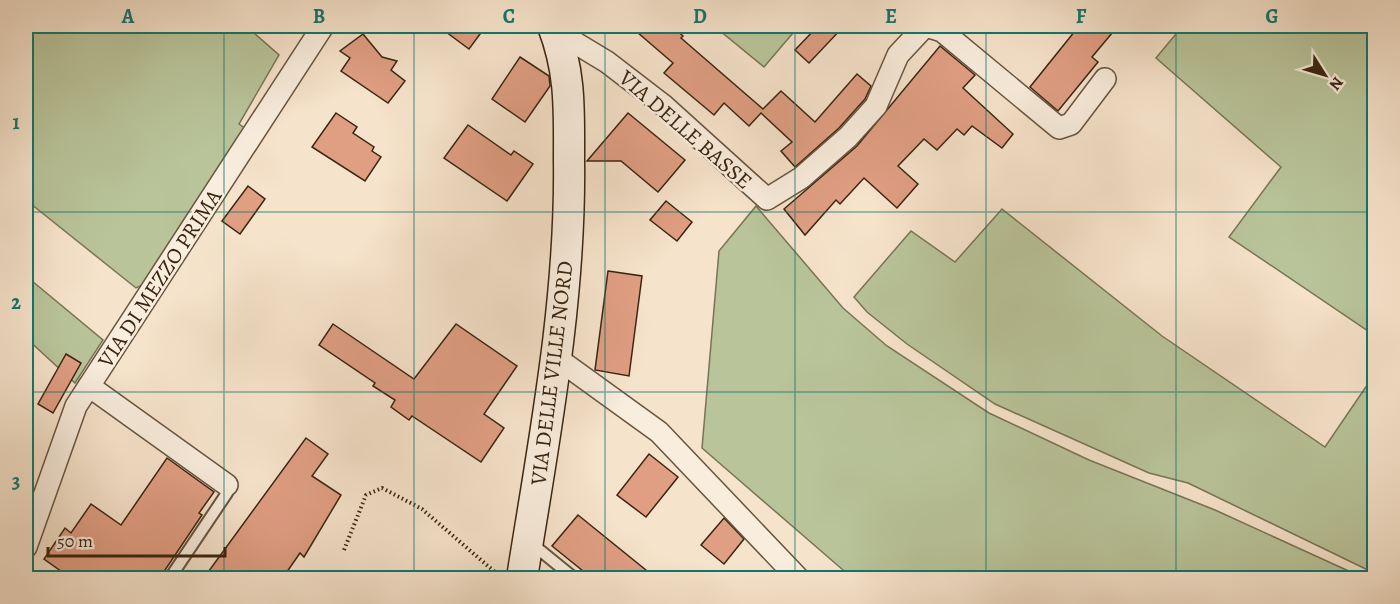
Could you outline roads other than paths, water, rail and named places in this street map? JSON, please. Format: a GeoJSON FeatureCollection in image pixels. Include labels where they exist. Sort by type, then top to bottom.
{"type":"FeatureCollection","features":[{"type":"Feature","properties":{"kind":"street","name":"VIA DI MEZZO PRIMA"},"geometry":{"type":"LineString","coordinates":[[26,547],[76,406],[322,26]]}},
{"type":"Feature","properties":{"kind":"street","name":"VIA DELLE BASSE"},"geometry":{"type":"LineString","coordinates":[[553,28],[607,62],[663,105],[767,199],[801,177],[848,137],[876,106],[898,55],[926,26],[942,31],[1059,128],[1071,124],[1104,79]]}},
{"type":"Feature","properties":{"kind":"street","name":"VIA DELLE VILLE NORD"},"geometry":{"type":"LineString","coordinates":[[511,577],[528,541],[558,359],[570,220],[567,69],[553,28]]}},
{"type":"Feature","properties":{"kind":"street"},"geometry":{"type":"LineString","coordinates":[[558,359],[659,432],[798,579]]}},
{"type":"Feature","properties":{"kind":"street"},"geometry":{"type":"LineString","coordinates":[[89,386],[228,485]]}},
{"type":"Feature","properties":{"kind":"lane"},"geometry":{"type":"LineString","coordinates":[[170,579],[227,493],[228,485]]}},
{"type":"Feature","properties":{"kind":"lane"},"geometry":{"type":"LineString","coordinates":[[528,541],[574,579]]}}]}
